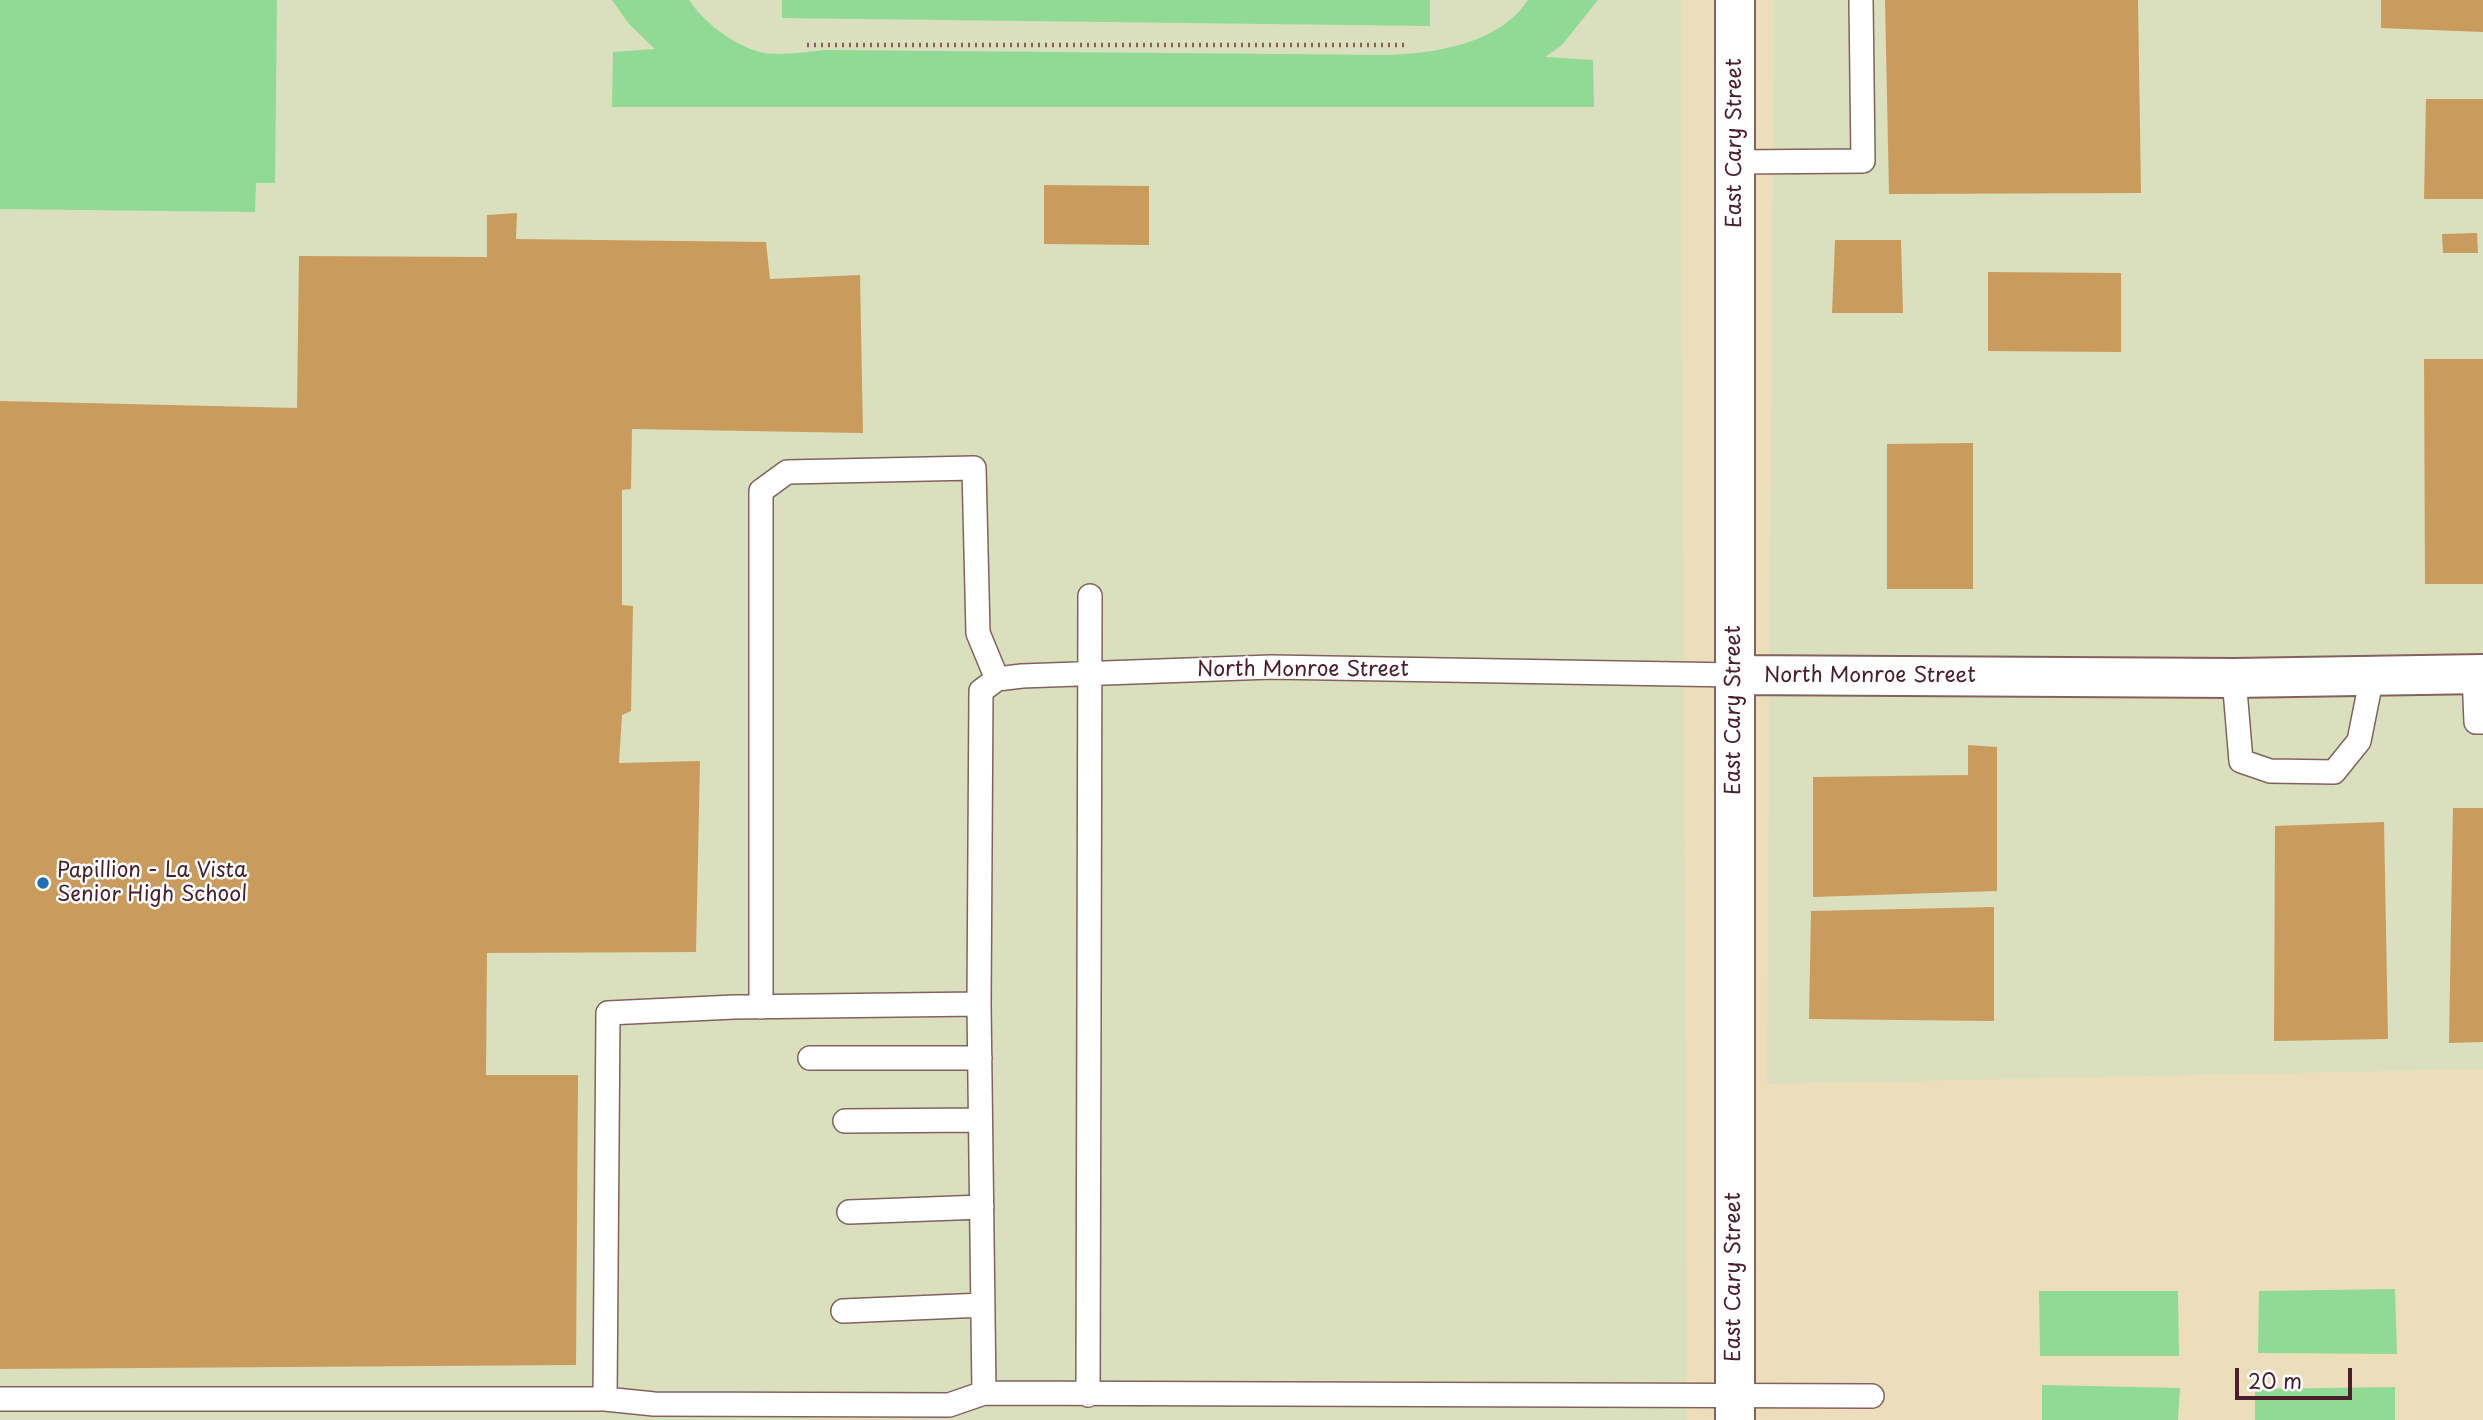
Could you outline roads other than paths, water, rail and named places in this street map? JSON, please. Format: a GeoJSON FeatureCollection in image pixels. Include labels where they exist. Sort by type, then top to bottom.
{"type":"FeatureCollection","features":[{"type":"Feature","properties":{"kind":"street","name":"East Cary Street"},"geometry":{"type":"LineString","coordinates":[[1734,1408],[1735,0]]}},
{"type":"Feature","properties":{"kind":"street","name":"North Monroe Street"},"geometry":{"type":"LineString","coordinates":[[1734,675],[2234,678],[2479,674]]}},
{"type":"Feature","properties":{"kind":"lane"},"geometry":{"type":"LineString","coordinates":[[1735,162],[1863,161],[1861,0]]}},
{"type":"Feature","properties":{"kind":"lane"},"geometry":{"type":"LineString","coordinates":[[761,1007],[761,491],[787,472],[974,468],[978,633],[997,679],[981,691],[979,1004],[984,1393]]}},
{"type":"Feature","properties":{"kind":"lane"},"geometry":{"type":"LineString","coordinates":[[1088,1395],[1090,596]]}},
{"type":"Feature","properties":{"kind":"lane","name":"North Monroe Street"},"geometry":{"type":"LineString","coordinates":[[997,679],[1271,667],[1734,675]]}},
{"type":"Feature","properties":{"kind":"lane"},"geometry":{"type":"LineString","coordinates":[[2479,674],[2476,722],[2483,722]]}},
{"type":"Feature","properties":{"kind":"lane"},"geometry":{"type":"LineString","coordinates":[[2234,678],[2241,761],[2270,771],[2334,772],[2359,741],[2372,676]]}},
{"type":"Feature","properties":{"kind":"lane"},"geometry":{"type":"LineString","coordinates":[[605,1399],[608,1013],[761,1007],[979,1004]]}},
{"type":"Feature","properties":{"kind":"lane"},"geometry":{"type":"LineString","coordinates":[[810,1058],[980,1058]]}},
{"type":"Feature","properties":{"kind":"lane"},"geometry":{"type":"LineString","coordinates":[[845,1121],[980,1120]]}},
{"type":"Feature","properties":{"kind":"lane"},"geometry":{"type":"LineString","coordinates":[[849,1212],[982,1207]]}},
{"type":"Feature","properties":{"kind":"lane"},"geometry":{"type":"LineString","coordinates":[[844,1311],[983,1305]]}},
{"type":"Feature","properties":{"kind":"lane"},"geometry":{"type":"LineString","coordinates":[[0,1399],[605,1399],[654,1404],[948,1405],[984,1393],[1734,1408],[1872,1396]]}},
{"type":"Feature","properties":{"kind":"place","name":"Papillion - La Vista Senior High School"},"geometry":{"type":"Point","coordinates":[43,883]}}]}
